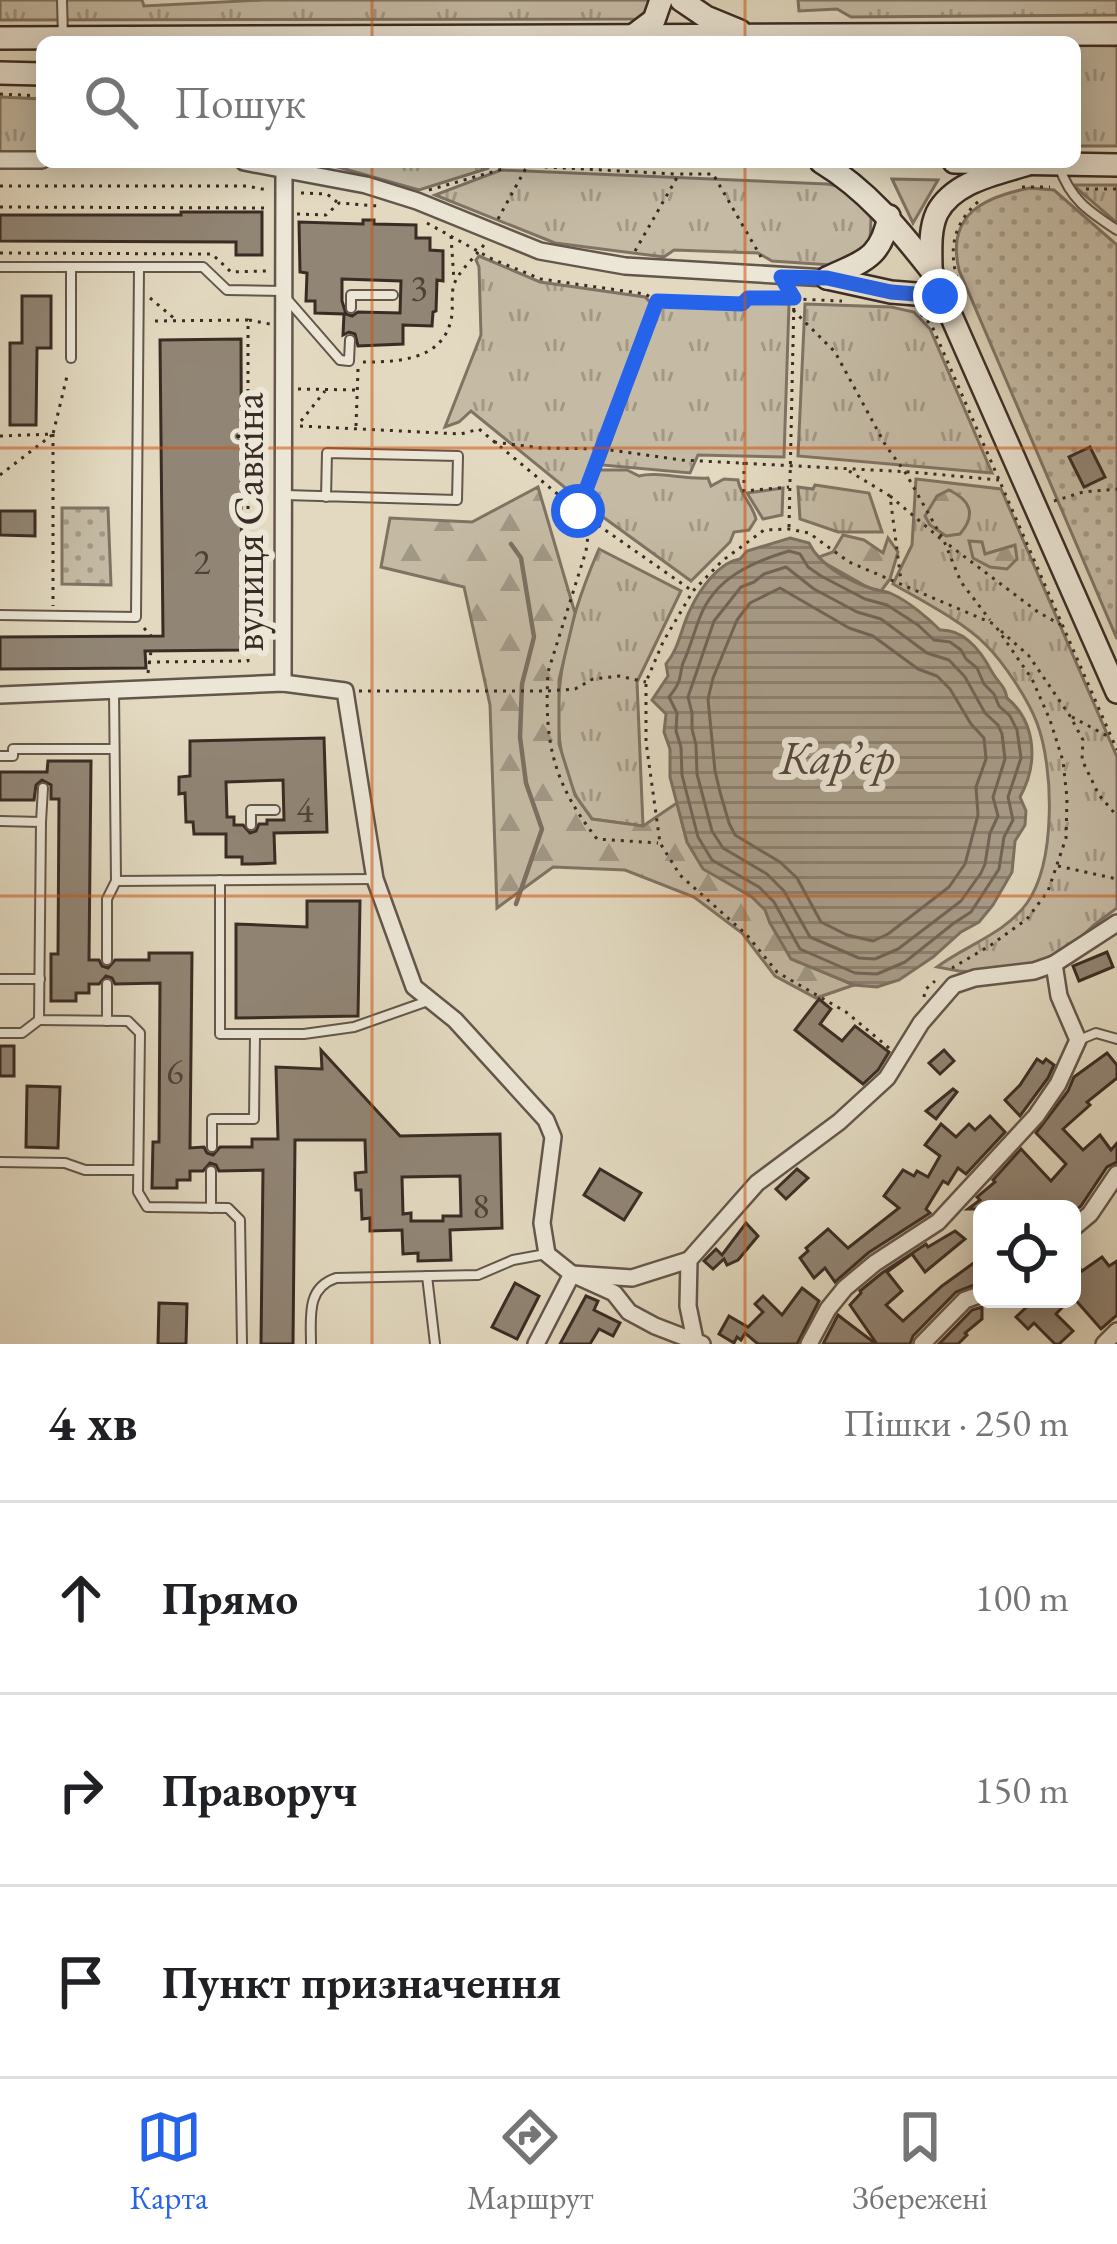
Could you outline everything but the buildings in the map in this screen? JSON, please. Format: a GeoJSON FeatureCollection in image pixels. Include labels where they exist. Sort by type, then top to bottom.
{"type":"FeatureCollection","features":[{"type":"Feature","properties":{"kind":"main road"},"geometry":{"type":"LineString","coordinates":[[634,35],[654,20],[661,0]]}},
{"type":"Feature","properties":{"kind":"main road"},"geometry":{"type":"LineString","coordinates":[[681,0],[706,17],[752,35]]}},
{"type":"Feature","properties":{"kind":"main road"},"geometry":{"type":"LineString","coordinates":[[604,36],[1117,34]]}},
{"type":"Feature","properties":{"kind":"main road"},"geometry":{"type":"LineString","coordinates":[[0,38],[36,39]]}},
{"type":"Feature","properties":{"kind":"main road"},"geometry":{"type":"LineString","coordinates":[[0,73],[36,74]]}},
{"type":"Feature","properties":{"kind":"main road"},"geometry":{"type":"LineString","coordinates":[[1081,164],[1117,165]]}},
{"type":"Feature","properties":{"kind":"main road"},"geometry":{"type":"LineString","coordinates":[[831,168],[889,216],[951,294],[1117,692]]}},
{"type":"Feature","properties":{"kind":"main road"},"geometry":{"type":"LineString","coordinates":[[931,270],[938,213],[954,193],[976,180],[1015,168]]}},
{"type":"Feature","properties":{"kind":"main road"},"geometry":{"type":"LineString","coordinates":[[827,278],[871,258],[885,237],[889,216]]}},
{"type":"Feature","properties":{"kind":"main road"},"geometry":{"type":"LineString","coordinates":[[827,278],[891,292],[951,294]]}},
{"type":"Feature","properties":{"kind":"street"},"geometry":{"type":"LineString","coordinates":[[0,160],[36,160]]}},
{"type":"Feature","properties":{"kind":"street"},"geometry":{"type":"LineString","coordinates":[[284,168],[417,201],[540,251],[625,266],[827,278]]}},
{"type":"Feature","properties":{"kind":"street","name":"вулиця Савкіна"},"geometry":{"type":"LineString","coordinates":[[284,168],[283,683],[345,691]]}},
{"type":"Feature","properties":{"kind":"street"},"geometry":{"type":"LineString","coordinates":[[0,695],[283,683]]}},
{"type":"Feature","properties":{"kind":"street"},"geometry":{"type":"LineString","coordinates":[[345,691],[375,879],[414,987],[455,1021],[546,1120],[553,1137],[542,1223],[547,1254],[572,1274],[614,1293],[629,1312],[699,1342]]}},
{"type":"Feature","properties":{"kind":"street"},"geometry":{"type":"LineString","coordinates":[[572,1274],[632,1278],[689,1260],[758,1183],[839,1122],[887,1078],[921,1022],[954,985],[1054,964],[1117,923]]}},
{"type":"Feature","properties":{"kind":"street"},"geometry":{"type":"LineString","coordinates":[[809,1344],[844,1288],[938,1222],[1036,1116],[1058,1084],[1078,1040],[1059,996],[1054,964]]}},
{"type":"Feature","properties":{"kind":"street"},"geometry":{"type":"LineString","coordinates":[[1081,1222],[1117,1174]]}},
{"type":"Feature","properties":{"kind":"street"},"geometry":{"type":"LineString","coordinates":[[689,1260],[688,1306],[699,1342]]}},
{"type":"Feature","properties":{"kind":"street"},"geometry":{"type":"LineString","coordinates":[[536,1344],[572,1274]]}},
{"type":"Feature","properties":{"kind":"street"},"geometry":{"type":"LineString","coordinates":[[922,1344],[973,1297]]}},
{"type":"Feature","properties":{"kind":"street"},"geometry":{"type":"LineString","coordinates":[[1104,1344],[1117,1331]]}},
{"type":"Feature","properties":{"kind":"lane"},"geometry":{"type":"LineString","coordinates":[[62,0],[62,36]]}},
{"type":"Feature","properties":{"kind":"lane"},"geometry":{"type":"LineString","coordinates":[[1060,168],[1066,187],[1117,230]]}},
{"type":"Feature","properties":{"kind":"lane"},"geometry":{"type":"LineString","coordinates":[[0,267],[203,267],[227,290],[285,294],[340,361],[349,361],[350,340]]}},
{"type":"Feature","properties":{"kind":"lane"},"geometry":{"type":"LineString","coordinates":[[71,267],[71,358]]}},
{"type":"Feature","properties":{"kind":"lane"},"geometry":{"type":"LineString","coordinates":[[0,615],[136,616],[140,268]]}},
{"type":"Feature","properties":{"kind":"lane"},"geometry":{"type":"LineString","coordinates":[[351,308],[351,295],[393,296]]}},
{"type":"Feature","properties":{"kind":"lane"},"geometry":{"type":"LineString","coordinates":[[284,495],[457,500],[458,456],[327,453],[326,496]]}},
{"type":"Feature","properties":{"kind":"lane"},"geometry":{"type":"LineString","coordinates":[[107,960],[107,899],[116,881],[113,690]]}},
{"type":"Feature","properties":{"kind":"lane"},"geometry":{"type":"LineString","coordinates":[[0,756],[13,756],[13,749],[114,749]]}},
{"type":"Feature","properties":{"kind":"lane"},"geometry":{"type":"LineString","coordinates":[[40,1020],[43,788]]}},
{"type":"Feature","properties":{"kind":"lane"},"geometry":{"type":"LineString","coordinates":[[251,825],[250,810],[275,810]]}},
{"type":"Feature","properties":{"kind":"lane"},"geometry":{"type":"LineString","coordinates":[[0,821],[41,822]]}},
{"type":"Feature","properties":{"kind":"lane"},"geometry":{"type":"LineString","coordinates":[[252,864],[252,880]]}},
{"type":"Feature","properties":{"kind":"lane"},"geometry":{"type":"LineString","coordinates":[[116,881],[375,879]]}},
{"type":"Feature","properties":{"kind":"lane"},"geometry":{"type":"LineString","coordinates":[[220,880],[220,1034],[304,1034],[354,1027],[428,1001]]}},
{"type":"Feature","properties":{"kind":"lane"},"geometry":{"type":"LineString","coordinates":[[0,980],[40,979]]}},
{"type":"Feature","properties":{"kind":"lane"},"geometry":{"type":"LineString","coordinates":[[107,984],[107,1021]]}},
{"type":"Feature","properties":{"kind":"lane"},"geometry":{"type":"LineString","coordinates":[[0,1033],[22,1033],[40,1020],[128,1021],[140,1033],[138,1192],[147,1207],[228,1208],[240,1220],[242,1344]]}},
{"type":"Feature","properties":{"kind":"lane"},"geometry":{"type":"LineString","coordinates":[[1078,1040],[1096,1033],[1117,1039]]}},
{"type":"Feature","properties":{"kind":"lane"},"geometry":{"type":"LineString","coordinates":[[212,1147],[212,1119],[254,1120],[255,1034]]}},
{"type":"Feature","properties":{"kind":"lane"},"geometry":{"type":"LineString","coordinates":[[0,1162],[138,1171]]}},
{"type":"Feature","properties":{"kind":"lane"},"geometry":{"type":"LineString","coordinates":[[211,1171],[211,1208]]}},
{"type":"Feature","properties":{"kind":"lane"},"geometry":{"type":"LineString","coordinates":[[311,1344],[311,1306],[322,1282],[478,1275],[513,1260],[547,1254]]}},
{"type":"Feature","properties":{"kind":"lane"},"geometry":{"type":"LineString","coordinates":[[427,1276],[435,1344]]}},
{"type":"Feature","properties":{"kind":"path"},"geometry":{"type":"LineString","coordinates":[[0,94],[36,96]]}},
{"type":"Feature","properties":{"kind":"path"},"geometry":{"type":"LineString","coordinates":[[426,190],[500,168]]}},
{"type":"Feature","properties":{"kind":"path"},"geometry":{"type":"LineString","coordinates":[[454,282],[480,251],[525,168]]}},
{"type":"Feature","properties":{"kind":"path"},"geometry":{"type":"LineString","coordinates":[[548,168],[713,174],[758,253],[794,298],[789,529]]}},
{"type":"Feature","properties":{"kind":"path"},"geometry":{"type":"LineString","coordinates":[[613,290],[679,174]]}},
{"type":"Feature","properties":{"kind":"path"},"geometry":{"type":"LineString","coordinates":[[0,186],[245,186],[327,194],[339,203],[387,207]]}},
{"type":"Feature","properties":{"kind":"path"},"geometry":{"type":"LineString","coordinates":[[1016,187],[1050,187]]}},
{"type":"Feature","properties":{"kind":"path"},"geometry":{"type":"LineString","coordinates":[[1084,189],[1117,190]]}},
{"type":"Feature","properties":{"kind":"path"},"geometry":{"type":"LineString","coordinates":[[951,294],[953,237],[959,222],[981,200]]}},
{"type":"Feature","properties":{"kind":"path"},"geometry":{"type":"LineString","coordinates":[[0,208],[269,208],[326,215],[339,203]]}},
{"type":"Feature","properties":{"kind":"path"},"geometry":{"type":"LineString","coordinates":[[427,223],[492,259],[541,279],[645,294],[657,301],[742,304],[748,298],[794,298],[854,302]]}},
{"type":"Feature","properties":{"kind":"path"},"geometry":{"type":"LineString","coordinates":[[356,428],[358,362],[409,359],[437,345],[448,331],[454,282],[452,235]]}},
{"type":"Feature","properties":{"kind":"path"},"geometry":{"type":"LineString","coordinates":[[0,253],[212,254],[231,272],[267,272],[285,258]]}},
{"type":"Feature","properties":{"kind":"path"},"geometry":{"type":"LineString","coordinates":[[140,288],[176,320]]}},
{"type":"Feature","properties":{"kind":"path"},"geometry":{"type":"LineString","coordinates":[[578,511],[657,301]]}},
{"type":"Feature","properties":{"kind":"path"},"geometry":{"type":"LineString","coordinates":[[793,310],[836,352],[944,541],[961,582],[1032,679],[1063,761],[1066,838],[1048,891],[1027,919],[947,971]]}},
{"type":"Feature","properties":{"kind":"path"},"geometry":{"type":"LineString","coordinates":[[920,313],[932,326],[1117,750]]}},
{"type":"Feature","properties":{"kind":"path"},"geometry":{"type":"LineString","coordinates":[[148,662],[248,661],[248,320]]}},
{"type":"Feature","properties":{"kind":"path"},"geometry":{"type":"LineString","coordinates":[[139,321],[248,320],[285,326]]}},
{"type":"Feature","properties":{"kind":"path"},"geometry":{"type":"LineString","coordinates":[[53,616],[53,434],[71,358]]}},
{"type":"Feature","properties":{"kind":"path"},"geometry":{"type":"LineString","coordinates":[[284,389],[357,390]]}},
{"type":"Feature","properties":{"kind":"path"},"geometry":{"type":"LineString","coordinates":[[297,426],[326,389]]}},
{"type":"Feature","properties":{"kind":"path"},"geometry":{"type":"LineString","coordinates":[[0,436],[53,434]]}},
{"type":"Feature","properties":{"kind":"path"},"geometry":{"type":"LineString","coordinates":[[0,475],[53,434]]}},
{"type":"Feature","properties":{"kind":"path"},"geometry":{"type":"LineString","coordinates":[[494,442],[682,460],[999,480]]}},
{"type":"Feature","properties":{"kind":"path"},"geometry":{"type":"LineString","coordinates":[[743,462],[745,491],[790,487]]}},
{"type":"Feature","properties":{"kind":"path"},"geometry":{"type":"LineString","coordinates":[[844,469],[890,496],[1037,612],[1064,627]]}},
{"type":"Feature","properties":{"kind":"path"},"geometry":{"type":"LineString","coordinates":[[1050,495],[1053,502],[1083,491],[1117,489]]}},
{"type":"Feature","properties":{"kind":"path"},"geometry":{"type":"LineString","coordinates":[[890,496],[901,583]]}},
{"type":"Feature","properties":{"kind":"path"},"geometry":{"type":"LineString","coordinates":[[590,520],[586,550],[548,672],[554,768],[573,808],[597,839],[660,843]]}},
{"type":"Feature","properties":{"kind":"path"},"geometry":{"type":"LineString","coordinates":[[902,1057],[846,1012],[777,972],[747,935],[680,874],[660,843],[646,742],[646,682],[693,591],[722,561],[764,530],[789,529],[809,533],[849,562],[994,624],[1029,656],[1070,716],[1083,740],[1082,760],[1100,795],[1117,815]]}},
{"type":"Feature","properties":{"kind":"path"},"geometry":{"type":"LineString","coordinates":[[612,535],[693,591]]}},
{"type":"Feature","properties":{"kind":"path"},"geometry":{"type":"LineString","coordinates":[[148,689],[151,651]]}},
{"type":"Feature","properties":{"kind":"path"},"geometry":{"type":"LineString","coordinates":[[345,691],[547,691],[619,676],[646,682]]}},
{"type":"Feature","properties":{"kind":"path"},"geometry":{"type":"LineString","coordinates":[[1070,716],[1112,738]]}},
{"type":"Feature","properties":{"kind":"path"},"geometry":{"type":"LineString","coordinates":[[1056,865],[1117,879]]}},
{"type":"Feature","properties":{"kind":"path"},"geometry":{"type":"LineString","coordinates":[[921,1022],[925,990],[936,980]]}},
{"type":"Feature","properties":{"kind":"green space"},"geometry":{"type":"Polygon","coordinates":[[[0,0],[142,0],[144,6],[263,0],[653,0],[636,19],[0,20],[0,0]]]}},
{"type":"Feature","properties":{"kind":"green space"},"geometry":{"type":"Polygon","coordinates":[[[798,0],[1117,0],[1117,15],[851,17],[837,9],[799,11],[798,0]]]}},
{"type":"Feature","properties":{"kind":"green space"},"geometry":{"type":"Polygon","coordinates":[[[1081,45],[1117,46],[1117,146],[1081,146],[1081,45]]]}},
{"type":"Feature","properties":{"kind":"green space"},"geometry":{"type":"Polygon","coordinates":[[[0,97],[36,99],[36,152],[0,153],[0,97]]]}},
{"type":"Feature","properties":{"kind":"green space"},"geometry":{"type":"Polygon","coordinates":[[[341,168],[489,168],[419,190],[341,168]]]}},
{"type":"Feature","properties":{"kind":"green space"},"geometry":{"type":"Polygon","coordinates":[[[501,170],[843,187],[862,202],[871,218],[870,242],[864,251],[831,265],[772,261],[758,253],[674,250],[664,257],[555,243],[435,195],[501,170]]]}},
{"type":"Feature","properties":{"kind":"green space"},"geometry":{"type":"Polygon","coordinates":[[[892,179],[938,180],[913,223],[892,179]]]}},
{"type":"Feature","properties":{"kind":"green space"},"geometry":{"type":"Polygon","coordinates":[[[1073,185],[1117,185],[1117,223],[1073,185]]]}},
{"type":"Feature","properties":{"kind":"green space"},"geometry":{"type":"Polygon","coordinates":[[[1030,188],[1054,190],[1117,245],[1117,639],[959,270],[956,251],[963,222],[983,203],[1030,188]]]}},
{"type":"Feature","properties":{"kind":"green space"},"geometry":{"type":"Polygon","coordinates":[[[479,256],[540,282],[645,297],[652,304],[579,499],[471,411],[445,427],[481,335],[479,256]]]}},
{"type":"Feature","properties":{"kind":"green space"},"geometry":{"type":"Polygon","coordinates":[[[749,302],[789,304],[784,457],[698,455],[690,473],[602,465],[660,305],[743,307],[749,302]]]}},
{"type":"Feature","properties":{"kind":"green space"},"geometry":{"type":"Polygon","coordinates":[[[805,304],[914,312],[930,329],[992,473],[798,456],[805,304]]]}},
{"type":"Feature","properties":{"kind":"green space"},"geometry":{"type":"Polygon","coordinates":[[[599,470],[708,478],[711,486],[724,479],[738,480],[756,519],[749,530],[734,532],[691,581],[603,517],[600,510],[587,509],[588,480],[599,470]]]}},
{"type":"Feature","properties":{"kind":"green space"},"geometry":{"type":"Polygon","coordinates":[[[916,479],[1001,489],[1117,757],[1117,908],[1060,957],[1001,974],[937,967],[997,931],[1027,903],[1047,840],[1047,764],[1033,713],[993,653],[955,620],[893,584],[912,545],[916,479]]]}},
{"type":"Feature","properties":{"kind":"green space"},"geometry":{"type":"Polygon","coordinates":[[[815,485],[869,493],[882,532],[838,532],[800,519],[798,487],[813,489],[815,485]]]}},
{"type":"Feature","properties":{"kind":"green space"},"geometry":{"type":"Polygon","coordinates":[[[538,487],[575,613],[559,680],[559,744],[575,795],[592,819],[643,826],[677,803],[687,842],[703,868],[766,910],[791,958],[854,985],[816,998],[775,976],[742,933],[694,897],[625,870],[553,867],[497,908],[490,705],[464,587],[381,567],[390,518],[472,522],[538,487]]]}},
{"type":"Feature","properties":{"kind":"green space"},"geometry":{"type":"Polygon","coordinates":[[[783,488],[782,515],[763,519],[747,493],[783,488]]]}},
{"type":"Feature","properties":{"kind":"green space"},"geometry":{"type":"Polygon","coordinates":[[[949,490],[962,498],[970,514],[960,534],[946,536],[925,516],[937,496],[949,490]]]}},
{"type":"Feature","properties":{"kind":"green space"},"geometry":{"type":"Polygon","coordinates":[[[62,508],[108,508],[111,585],[62,584],[62,508]]]}},
{"type":"Feature","properties":{"kind":"green space"},"geometry":{"type":"Polygon","coordinates":[[[843,535],[864,540],[883,553],[888,538],[898,552],[881,591],[816,558],[833,552],[843,535]]]}},
{"type":"Feature","properties":{"kind":"green space"},"geometry":{"type":"Polygon","coordinates":[[[969,541],[982,542],[985,554],[1015,545],[1017,559],[1007,569],[990,567],[973,558],[969,541]]]}},
{"type":"Feature","properties":{"kind":"green space"},"geometry":{"type":"Polygon","coordinates":[[[599,549],[681,591],[637,682],[643,826],[592,819],[576,796],[559,736],[558,704],[568,639],[599,549]]]}},
{"type":"Feature","properties":{"kind":"water","name":"Кар’єр"},"geometry":{"type":"Polygon","coordinates":[[[790,538],[809,543],[820,559],[845,577],[898,597],[940,630],[965,638],[1017,708],[1032,745],[1030,772],[1020,797],[1025,825],[1015,841],[1012,872],[993,905],[979,922],[933,957],[899,980],[877,987],[854,985],[791,959],[765,910],[752,897],[703,869],[687,842],[670,777],[666,714],[652,700],[668,676],[666,664],[691,608],[711,577],[747,551],[790,538]]]}},
{"type":"Feature","properties":{"kind":"waterway"},"geometry":{"type":"LineString","coordinates":[[511,544],[521,558],[534,637],[522,684],[520,737],[526,783],[542,829],[516,904]]}},
{"type":"Feature","properties":{"kind":"route"},"geometry":{"type":"LineString","coordinates":[[578,511],[657,301],[742,304],[748,298],[794,298],[781,277],[827,278],[891,292],[940,296]]}}]}
